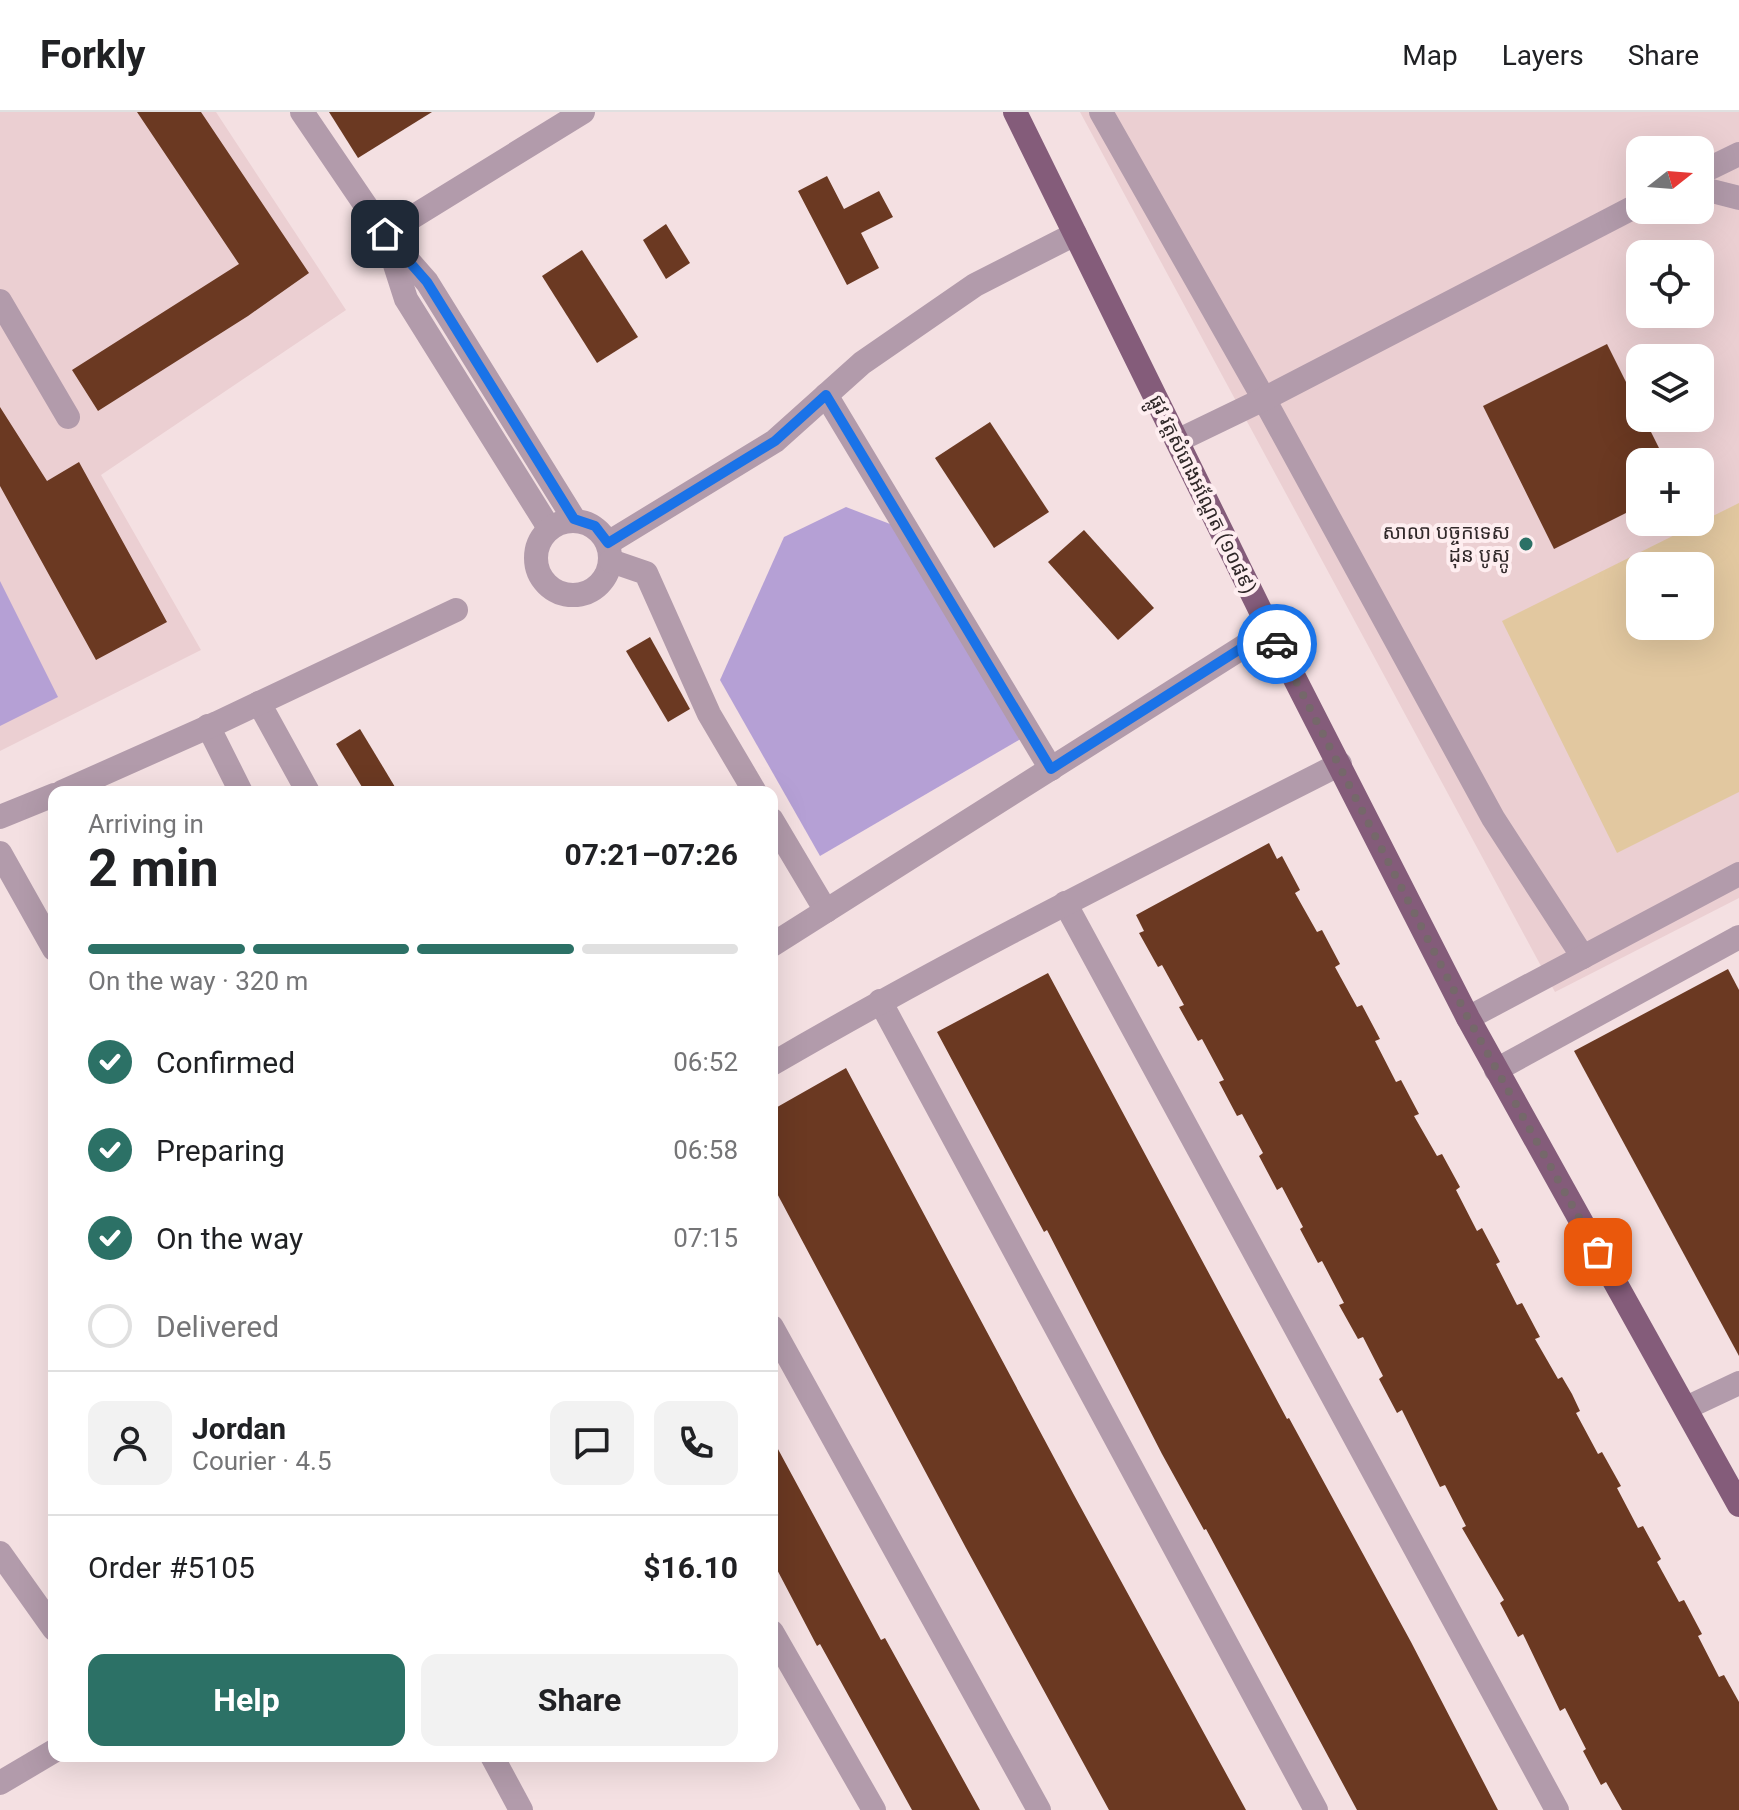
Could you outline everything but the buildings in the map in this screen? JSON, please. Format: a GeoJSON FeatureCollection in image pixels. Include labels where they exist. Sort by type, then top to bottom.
{"type":"FeatureCollection","features":[{"type":"Feature","properties":{"kind":"main road","name":"ផ្លូវ វត្តសំរោងអណ្ដែត (១០៨៩)"},"geometry":{"type":"LineString","coordinates":[[1015,112],[1270,630],[1468,1018],[1739,1505]]}},
{"type":"Feature","properties":{"kind":"street"},"geometry":{"type":"LineString","coordinates":[[302,112],[385,234],[427,282],[574,519]]}},
{"type":"Feature","properties":{"kind":"street"},"geometry":{"type":"LineString","coordinates":[[385,234],[583,112]]}},
{"type":"Feature","properties":{"kind":"street"},"geometry":{"type":"LineString","coordinates":[[1101,112],[1264,399],[1493,818],[1583,957]]}},
{"type":"Feature","properties":{"kind":"street"},"geometry":{"type":"LineString","coordinates":[[1714,166],[1739,154]]}},
{"type":"Feature","properties":{"kind":"street"},"geometry":{"type":"LineString","coordinates":[[1714,192],[1739,198]]}},
{"type":"Feature","properties":{"kind":"street"},"geometry":{"type":"LineString","coordinates":[[1177,441],[1626,211]]}},
{"type":"Feature","properties":{"kind":"street"},"geometry":{"type":"LineString","coordinates":[[385,234],[406,299],[549,528]]}},
{"type":"Feature","properties":{"kind":"street"},"geometry":{"type":"LineString","coordinates":[[751,786],[709,714],[646,573],[610,552],[595,526],[574,519],[549,528],[535,548],[538,574],[556,592],[573,596],[592,591],[605,579],[610,552],[775,441],[862,363],[975,285],[1075,234]]}},
{"type":"Feature","properties":{"kind":"street"},"geometry":{"type":"LineString","coordinates":[[0,301],[68,417]]}},
{"type":"Feature","properties":{"kind":"street"},"geometry":{"type":"LineString","coordinates":[[826,395],[1051,769]]}},
{"type":"Feature","properties":{"kind":"street"},"geometry":{"type":"LineString","coordinates":[[79,786],[456,610]]}},
{"type":"Feature","properties":{"kind":"street"},"geometry":{"type":"LineString","coordinates":[[778,941],[1270,630]]}},
{"type":"Feature","properties":{"kind":"street"},"geometry":{"type":"LineString","coordinates":[[259,703],[305,786]]}},
{"type":"Feature","properties":{"kind":"street"},"geometry":{"type":"LineString","coordinates":[[208,726],[238,786]]}},
{"type":"Feature","properties":{"kind":"street"},"geometry":{"type":"LineString","coordinates":[[778,1060],[880,1001],[1065,903],[1340,764]]}},
{"type":"Feature","properties":{"kind":"street"},"geometry":{"type":"LineString","coordinates":[[0,817],[48,799]]}},
{"type":"Feature","properties":{"kind":"street"},"geometry":{"type":"LineString","coordinates":[[778,830],[826,911]]}},
{"type":"Feature","properties":{"kind":"street"},"geometry":{"type":"LineString","coordinates":[[0,853],[48,938]]}},
{"type":"Feature","properties":{"kind":"street"},"geometry":{"type":"LineString","coordinates":[[1468,1018],[1739,874]]}},
{"type":"Feature","properties":{"kind":"street"},"geometry":{"type":"LineString","coordinates":[[1065,903],[1557,1810]]}},
{"type":"Feature","properties":{"kind":"street"},"geometry":{"type":"LineString","coordinates":[[1496,1070],[1739,937]]}},
{"type":"Feature","properties":{"kind":"street"},"geometry":{"type":"LineString","coordinates":[[880,1001],[1316,1810]]}},
{"type":"Feature","properties":{"kind":"street"},"geometry":{"type":"LineString","coordinates":[[778,1338],[1039,1810]]}},
{"type":"Feature","properties":{"kind":"street"},"geometry":{"type":"LineString","coordinates":[[1686,1408],[1739,1383]]}},
{"type":"Feature","properties":{"kind":"street"},"geometry":{"type":"LineString","coordinates":[[0,1553],[48,1621]]}},
{"type":"Feature","properties":{"kind":"street"},"geometry":{"type":"LineString","coordinates":[[778,1642],[874,1810]]}},
{"type":"Feature","properties":{"kind":"street"},"geometry":{"type":"LineString","coordinates":[[0,1783],[48,1755]]}},
{"type":"Feature","properties":{"kind":"street"},"geometry":{"type":"LineString","coordinates":[[495,1762],[521,1810]]}},
{"type":"Feature","properties":{"kind":"shaded area"},"geometry":{"type":"Polygon","coordinates":[[[0,112],[216,112],[346,310],[101,475],[201,650],[0,751],[0,112]]]}},
{"type":"Feature","properties":{"kind":"shaded area","name":"សាលា បច្ចកទេស ដុន បូស្កូ"},"geometry":{"type":"Polygon","coordinates":[[[1080,112],[1739,112],[1739,898],[1555,992],[1080,112]]]}},
{"type":"Feature","properties":{"kind":"shaded area"},"geometry":{"type":"Polygon","coordinates":[[[1739,503],[1739,792],[1617,853],[1502,621],[1626,559],[1626,640],[1714,640],[1714,552],[1641,552],[1673,536],[1714,536],[1714,515],[1739,503]]]}},
{"type":"Feature","properties":{"kind":"shaded area"},"geometry":{"type":"Polygon","coordinates":[[[846,507],[903,529],[1024,737],[820,856],[720,680],[784,537],[846,507]]]}},
{"type":"Feature","properties":{"kind":"shaded area"},"geometry":{"type":"Polygon","coordinates":[[[0,581],[58,697],[0,726],[0,581]]]}},
{"type":"Feature","properties":{"kind":"way so far"},"geometry":{"type":"LineString","coordinates":[[1277,644],[1468,1018],[1598,1252]]}},
{"type":"Feature","properties":{"kind":"place","name":"សាលា បច្ចកទេស ដុន បូស្កូ"},"geometry":{"type":"Point","coordinates":[1526,544]}},
{"type":"Feature","properties":{"kind":"route"},"geometry":{"type":"LineString","coordinates":[[385,234],[427,282],[574,519],[595,526],[608,543],[775,441],[826,395],[1051,769],[1270,630],[1277,644]]}}]}
